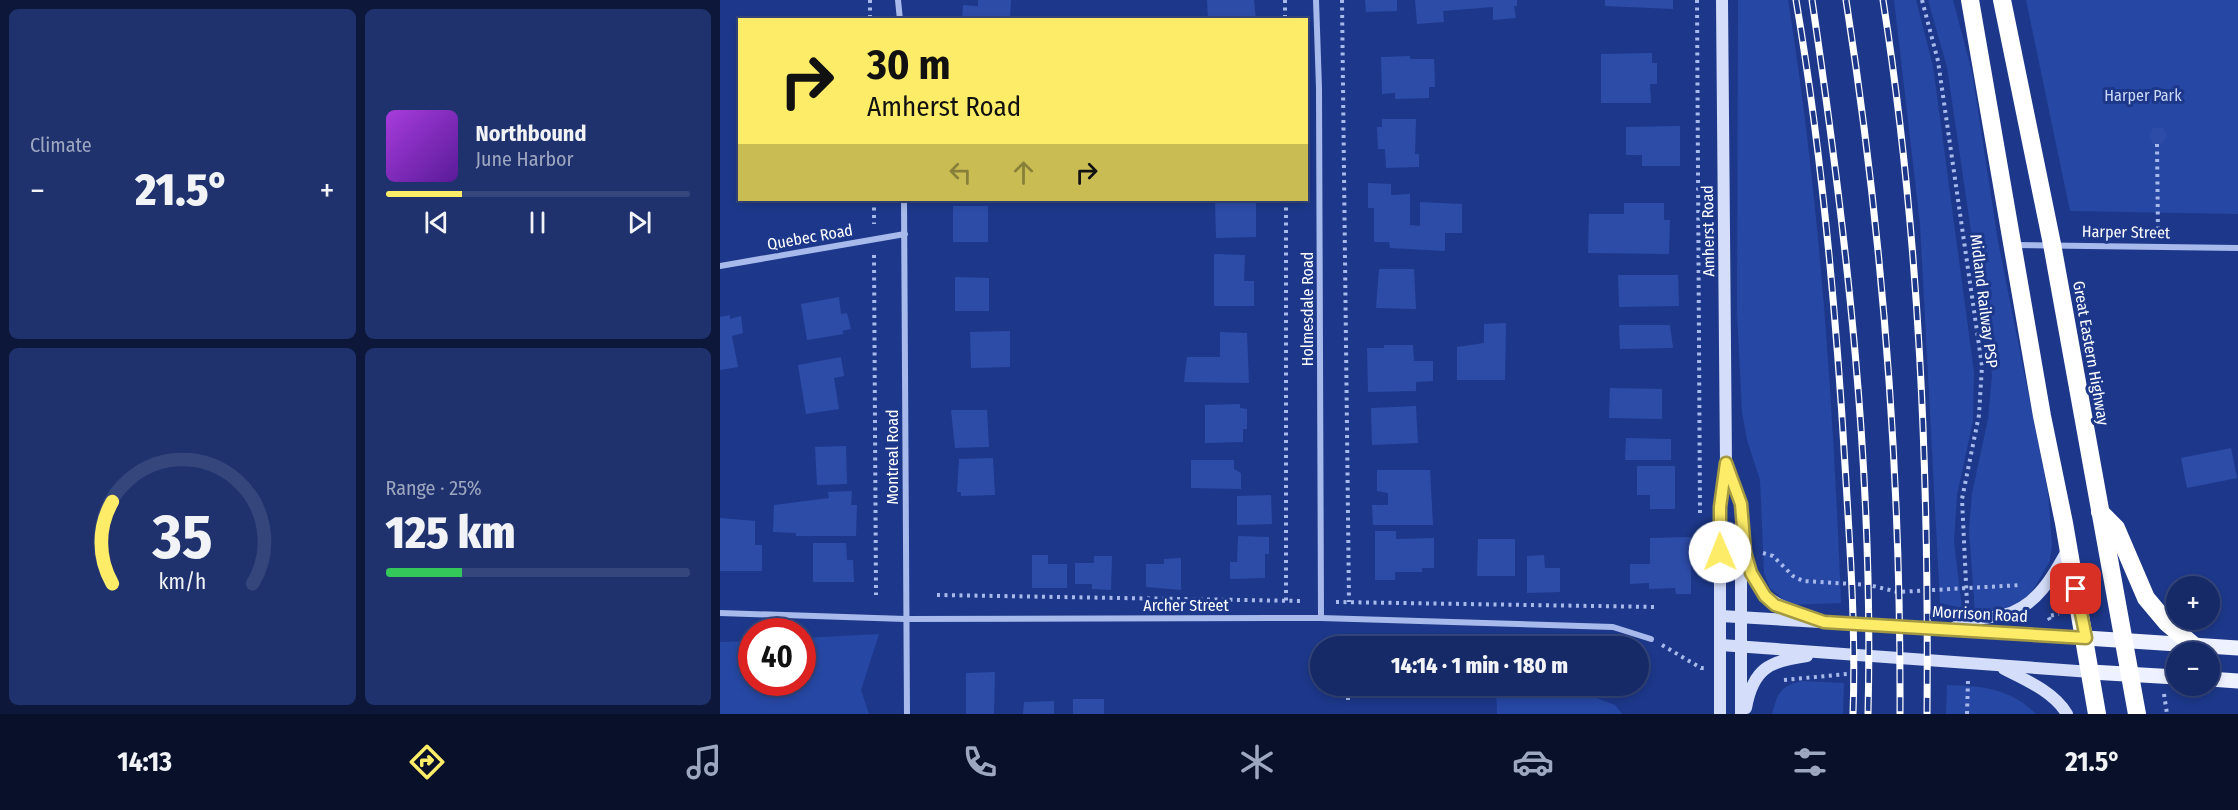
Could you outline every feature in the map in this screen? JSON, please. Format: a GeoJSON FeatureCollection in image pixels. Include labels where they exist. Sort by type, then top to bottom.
{"type":"FeatureCollection","features":[{"type":"Feature","properties":{"kind":"highway"},"geometry":{"type":"LineString","coordinates":[[1970,0],[2042,416],[2086,638],[2097,714]]}},
{"type":"Feature","properties":{"kind":"highway","name":"Great Eastern Highway"},"geometry":{"type":"LineString","coordinates":[[2002,0],[2052,244],[2137,714]]}},
{"type":"Feature","properties":{"kind":"highway"},"geometry":{"type":"LineString","coordinates":[[2099,510],[2116,528],[2146,598],[2167,623],[2189,642]]}},
{"type":"Feature","properties":{"kind":"main road","name":"Morrison Road"},"geometry":{"type":"LineString","coordinates":[[2086,638],[2166,643]]}},
{"type":"Feature","properties":{"kind":"main road","name":"Morrison Road"},"geometry":{"type":"LineString","coordinates":[[2220,647],[2238,648]]}},
{"type":"Feature","properties":{"kind":"main road"},"geometry":{"type":"LineString","coordinates":[[2091,672],[2166,677]]}},
{"type":"Feature","properties":{"kind":"main road"},"geometry":{"type":"LineString","coordinates":[[2220,680],[2238,681]]}},
{"type":"Feature","properties":{"kind":"street"},"geometry":{"type":"LineString","coordinates":[[898,0],[900,18]]}},
{"type":"Feature","properties":{"kind":"street","name":"Holmesdale Road"},"geometry":{"type":"LineString","coordinates":[[1316,0],[1320,88],[1321,618]]}},
{"type":"Feature","properties":{"kind":"street","name":"Amherst Road"},"geometry":{"type":"LineString","coordinates":[[1720,714],[1720,507],[1726,463],[1722,0]]}},
{"type":"Feature","properties":{"kind":"street","name":"Montreal Road"},"geometry":{"type":"LineString","coordinates":[[904,201],[907,714]]}},
{"type":"Feature","properties":{"kind":"street","name":"Quebec Road"},"geometry":{"type":"LineString","coordinates":[[720,266],[905,234]]}},
{"type":"Feature","properties":{"kind":"street","name":"Harper Street"},"geometry":{"type":"LineString","coordinates":[[2013,245],[2238,248]]}},
{"type":"Feature","properties":{"kind":"street","name":"Amherst Road"},"geometry":{"type":"LineString","coordinates":[[1726,463],[1741,504],[1743,714]]}},
{"type":"Feature","properties":{"kind":"street"},"geometry":{"type":"LineString","coordinates":[[1741,504],[1747,560],[1751,573],[1765,596],[1775,605],[1824,622]]}},
{"type":"Feature","properties":{"kind":"street"},"geometry":{"type":"LineString","coordinates":[[1951,631],[1966,619],[2006,615],[2026,604],[2041,591],[2068,547]]}},
{"type":"Feature","properties":{"kind":"street","name":"Archer Street"},"geometry":{"type":"LineString","coordinates":[[720,613],[906,619],[1321,618],[1613,627],[1651,639]]}},
{"type":"Feature","properties":{"kind":"street","name":"Morrison Road"},"geometry":{"type":"LineString","coordinates":[[1721,616],[2086,638]]}},
{"type":"Feature","properties":{"kind":"street"},"geometry":{"type":"LineString","coordinates":[[1721,645],[2091,672]]}},
{"type":"Feature","properties":{"kind":"street"},"geometry":{"type":"LineString","coordinates":[[1743,714],[1751,687],[1765,668],[1779,660],[1829,653]]}},
{"type":"Feature","properties":{"kind":"street"},"geometry":{"type":"LineString","coordinates":[[1997,665],[2032,684],[2062,705],[2067,714]]}},
{"type":"Feature","properties":{"kind":"path"},"geometry":{"type":"LineString","coordinates":[[870,0],[870,18]]}},
{"type":"Feature","properties":{"kind":"path"},"geometry":{"type":"LineString","coordinates":[[1285,0],[1285,18]]}},
{"type":"Feature","properties":{"kind":"path"},"geometry":{"type":"LineString","coordinates":[[1342,0],[1349,602]]}},
{"type":"Feature","properties":{"kind":"path"},"geometry":{"type":"LineString","coordinates":[[1697,0],[1700,517]]}},
{"type":"Feature","properties":{"kind":"path","name":"Midland Railway PSP"},"geometry":{"type":"LineString","coordinates":[[1922,0],[1938,61],[1982,366],[1979,416],[1962,499],[1962,539],[1968,590],[1966,619]]}},
{"type":"Feature","properties":{"kind":"path"},"geometry":{"type":"LineString","coordinates":[[2157,144],[2158,246]]}},
{"type":"Feature","properties":{"kind":"path"},"geometry":{"type":"LineString","coordinates":[[874,201],[874,224]]}},
{"type":"Feature","properties":{"kind":"path"},"geometry":{"type":"LineString","coordinates":[[1286,201],[1286,601]]}},
{"type":"Feature","properties":{"kind":"path"},"geometry":{"type":"LineString","coordinates":[[874,255],[876,595]]}},
{"type":"Feature","properties":{"kind":"path"},"geometry":{"type":"LineString","coordinates":[[1768,554],[1793,576],[1803,580],[1869,585],[1898,592],[1968,590],[2026,585]]}},
{"type":"Feature","properties":{"kind":"path"},"geometry":{"type":"LineString","coordinates":[[937,595],[1302,601]]}},
{"type":"Feature","properties":{"kind":"path"},"geometry":{"type":"LineString","coordinates":[[1336,602],[1658,606]]}},
{"type":"Feature","properties":{"kind":"path"},"geometry":{"type":"LineString","coordinates":[[1349,632],[1349,636]]}},
{"type":"Feature","properties":{"kind":"path"},"geometry":{"type":"LineString","coordinates":[[1651,639],[1701,669],[1720,668]]}},
{"type":"Feature","properties":{"kind":"path"},"geometry":{"type":"LineString","coordinates":[[1701,657],[1701,669]]}},
{"type":"Feature","properties":{"kind":"path"},"geometry":{"type":"LineString","coordinates":[[1967,714],[1968,663]]}},
{"type":"Feature","properties":{"kind":"path"},"geometry":{"type":"LineString","coordinates":[[1765,668],[1785,680],[1854,674]]}},
{"type":"Feature","properties":{"kind":"path"},"geometry":{"type":"LineString","coordinates":[[1958,679],[1979,680]]}},
{"type":"Feature","properties":{"kind":"green space"},"geometry":{"type":"Polygon","coordinates":[[[1738,0],[1788,0],[1809,150],[1824,300],[1841,603],[1790,605],[1770,588],[1764,573],[1760,480],[1747,440],[1742,412],[1737,312],[1738,0]]]}},
{"type":"Feature","properties":{"kind":"green space"},"geometry":{"type":"Polygon","coordinates":[[[1894,0],[1916,0],[1933,66],[1974,372],[1973,421],[1957,495],[1954,542],[1962,608],[1940,603],[1920,224],[1894,0]]]}},
{"type":"Feature","properties":{"kind":"green space"},"geometry":{"type":"Polygon","coordinates":[[[1928,0],[1953,0],[1972,72],[1998,241],[2048,493],[2052,544],[2050,561],[2029,597],[2009,609],[1975,612],[1969,531],[1972,493],[1988,419],[1992,375],[1947,67],[1928,0]]]}},
{"type":"Feature","properties":{"kind":"green space","name":"Harper Park"},"geometry":{"type":"Polygon","coordinates":[[[2026,0],[2238,0],[2238,214],[2070,211],[2026,0]]]}},
{"type":"Feature","properties":{"kind":"green space"},"geometry":{"type":"Polygon","coordinates":[[[879,634],[861,690],[869,714],[720,714],[720,642],[738,641],[738,696],[816,696],[816,637],[879,634]]]}},
{"type":"Feature","properties":{"kind":"green space"},"geometry":{"type":"Polygon","coordinates":[[[1802,681],[1844,683],[1843,714],[1772,714],[1776,701],[1784,688],[1802,681]]]}},
{"type":"Feature","properties":{"kind":"green space"},"geometry":{"type":"Polygon","coordinates":[[[1947,685],[1994,690],[2016,699],[2036,714],[1946,714],[1947,685]]]}},
{"type":"Feature","properties":{"kind":"green space"},"geometry":{"type":"Polygon","coordinates":[[[1496,696],[1591,696],[1615,705],[1622,714],[1497,714],[1496,696]]]}},
{"type":"Feature","properties":{"kind":"building"},"geometry":{"type":"Polygon","coordinates":[[[978,0],[1011,0],[1010,18],[962,18],[963,5],[978,6],[978,0]]]}},
{"type":"Feature","properties":{"kind":"building"},"geometry":{"type":"Polygon","coordinates":[[[1207,0],[1254,0],[1256,18],[1208,18],[1207,0]]]}},
{"type":"Feature","properties":{"kind":"building"},"geometry":{"type":"Polygon","coordinates":[[[1365,0],[1397,0],[1397,11],[1366,12],[1365,0]]]}},
{"type":"Feature","properties":{"kind":"building"},"geometry":{"type":"Polygon","coordinates":[[[1415,0],[1517,0],[1517,6],[1514,6],[1516,18],[1493,20],[1493,7],[1443,11],[1444,22],[1417,24],[1415,0]]]}},
{"type":"Feature","properties":{"kind":"building"},"geometry":{"type":"Polygon","coordinates":[[[1605,0],[1673,0],[1673,9],[1605,6],[1605,0]]]}},
{"type":"Feature","properties":{"kind":"building"},"geometry":{"type":"Polygon","coordinates":[[[1652,53],[1652,63],[1657,63],[1657,84],[1650,84],[1651,103],[1601,103],[1601,54],[1652,53]]]}},
{"type":"Feature","properties":{"kind":"building"},"geometry":{"type":"Polygon","coordinates":[[[1410,56],[1410,59],[1434,59],[1435,87],[1429,87],[1429,98],[1395,99],[1395,93],[1382,94],[1381,57],[1410,56]]]}},
{"type":"Feature","properties":{"kind":"building"},"geometry":{"type":"Polygon","coordinates":[[[1382,119],[1416,119],[1415,154],[1419,154],[1419,167],[1386,168],[1385,149],[1378,149],[1377,127],[1382,127],[1382,119]]]}},
{"type":"Feature","properties":{"kind":"building"},"geometry":{"type":"Polygon","coordinates":[[[1680,126],[1680,166],[1642,166],[1642,155],[1626,155],[1626,127],[1680,126]]]}},
{"type":"Feature","properties":{"kind":"building"},"geometry":{"type":"Polygon","coordinates":[[[2153,128],[2163,128],[2167,136],[2162,144],[2153,144],[2149,136],[2153,128]]]}},
{"type":"Feature","properties":{"kind":"building"},"geometry":{"type":"Polygon","coordinates":[[[1368,183],[1391,184],[1391,195],[1410,194],[1410,225],[1420,226],[1420,202],[1462,204],[1462,233],[1445,233],[1445,251],[1390,248],[1389,242],[1374,242],[1374,208],[1368,208],[1368,183]]]}},
{"type":"Feature","properties":{"kind":"building"},"geometry":{"type":"Polygon","coordinates":[[[1215,201],[1256,201],[1256,237],[1216,238],[1215,201]]]}},
{"type":"Feature","properties":{"kind":"building"},"geometry":{"type":"Polygon","coordinates":[[[1624,203],[1664,203],[1664,220],[1670,220],[1669,254],[1588,253],[1589,214],[1624,214],[1624,203]]]}},
{"type":"Feature","properties":{"kind":"building"},"geometry":{"type":"Polygon","coordinates":[[[953,206],[988,206],[988,242],[953,242],[953,206]]]}},
{"type":"Feature","properties":{"kind":"building"},"geometry":{"type":"Polygon","coordinates":[[[1214,254],[1245,255],[1244,281],[1254,281],[1254,306],[1214,306],[1214,254]]]}},
{"type":"Feature","properties":{"kind":"building"},"geometry":{"type":"Polygon","coordinates":[[[1379,269],[1414,269],[1416,309],[1376,308],[1379,269]]]}},
{"type":"Feature","properties":{"kind":"building"},"geometry":{"type":"Polygon","coordinates":[[[1618,275],[1678,275],[1679,306],[1619,307],[1618,275]]]}},
{"type":"Feature","properties":{"kind":"building"},"geometry":{"type":"Polygon","coordinates":[[[955,277],[989,278],[989,311],[955,311],[955,277]]]}},
{"type":"Feature","properties":{"kind":"building"},"geometry":{"type":"Polygon","coordinates":[[[839,297],[841,314],[847,313],[851,329],[842,331],[844,334],[807,340],[801,304],[839,297]]]}},
{"type":"Feature","properties":{"kind":"building"},"geometry":{"type":"Polygon","coordinates":[[[730,315],[730,319],[741,316],[743,333],[732,336],[738,367],[720,370],[720,317],[730,315]]]}},
{"type":"Feature","properties":{"kind":"building"},"geometry":{"type":"Polygon","coordinates":[[[1506,323],[1505,380],[1457,380],[1457,347],[1484,343],[1484,324],[1506,323]]]}},
{"type":"Feature","properties":{"kind":"building"},"geometry":{"type":"Polygon","coordinates":[[[1619,325],[1670,325],[1673,348],[1620,349],[1619,325]]]}},
{"type":"Feature","properties":{"kind":"building"},"geometry":{"type":"Polygon","coordinates":[[[1010,331],[1010,367],[971,368],[970,332],[1010,331]]]}},
{"type":"Feature","properties":{"kind":"building"},"geometry":{"type":"Polygon","coordinates":[[[1220,332],[1247,333],[1249,383],[1184,382],[1187,357],[1220,357],[1220,332]]]}},
{"type":"Feature","properties":{"kind":"building"},"geometry":{"type":"Polygon","coordinates":[[[1384,345],[1413,345],[1414,361],[1433,361],[1433,381],[1416,382],[1416,391],[1368,392],[1367,348],[1384,348],[1384,345]]]}},
{"type":"Feature","properties":{"kind":"building"},"geometry":{"type":"Polygon","coordinates":[[[841,357],[844,376],[834,378],[839,409],[806,414],[798,365],[841,357]]]}},
{"type":"Feature","properties":{"kind":"building"},"geometry":{"type":"Polygon","coordinates":[[[1610,388],[1662,389],[1662,419],[1609,418],[1610,388]]]}},
{"type":"Feature","properties":{"kind":"building"},"geometry":{"type":"Polygon","coordinates":[[[1240,404],[1240,408],[1247,409],[1247,429],[1243,429],[1243,442],[1205,443],[1205,405],[1240,404]]]}},
{"type":"Feature","properties":{"kind":"building"},"geometry":{"type":"Polygon","coordinates":[[[1416,406],[1418,443],[1372,445],[1371,408],[1416,406]]]}},
{"type":"Feature","properties":{"kind":"building"},"geometry":{"type":"Polygon","coordinates":[[[951,410],[987,410],[989,447],[955,448],[951,410]]]}},
{"type":"Feature","properties":{"kind":"building"},"geometry":{"type":"Polygon","coordinates":[[[1626,438],[1671,439],[1671,460],[1625,460],[1626,438]]]}},
{"type":"Feature","properties":{"kind":"building"},"geometry":{"type":"Polygon","coordinates":[[[846,446],[847,484],[817,485],[815,447],[846,446]]]}},
{"type":"Feature","properties":{"kind":"building"},"geometry":{"type":"Polygon","coordinates":[[[2231,448],[2237,478],[2187,488],[2181,458],[2231,448]]]}},
{"type":"Feature","properties":{"kind":"building"},"geometry":{"type":"Polygon","coordinates":[[[993,458],[995,495],[961,496],[961,492],[957,492],[959,459],[993,458]]]}},
{"type":"Feature","properties":{"kind":"building"},"geometry":{"type":"Polygon","coordinates":[[[1191,460],[1234,460],[1234,469],[1241,473],[1241,489],[1191,488],[1191,460]]]}},
{"type":"Feature","properties":{"kind":"building"},"geometry":{"type":"Polygon","coordinates":[[[1637,466],[1675,466],[1675,509],[1650,509],[1650,495],[1637,495],[1637,466]]]}},
{"type":"Feature","properties":{"kind":"building"},"geometry":{"type":"Polygon","coordinates":[[[1377,470],[1430,470],[1433,525],[1373,525],[1372,505],[1388,505],[1388,493],[1377,491],[1377,470]]]}},
{"type":"Feature","properties":{"kind":"building"},"geometry":{"type":"Polygon","coordinates":[[[852,491],[851,505],[857,505],[856,536],[796,536],[796,533],[773,532],[774,505],[829,498],[828,492],[852,491]]]}},
{"type":"Feature","properties":{"kind":"building"},"geometry":{"type":"Polygon","coordinates":[[[1271,495],[1272,524],[1237,525],[1237,496],[1271,495]]]}},
{"type":"Feature","properties":{"kind":"building"},"geometry":{"type":"Polygon","coordinates":[[[720,518],[755,521],[755,545],[762,545],[762,571],[720,571],[720,518]]]}},
{"type":"Feature","properties":{"kind":"building"},"geometry":{"type":"Polygon","coordinates":[[[1375,531],[1396,531],[1396,539],[1434,538],[1434,568],[1422,568],[1422,572],[1395,572],[1395,580],[1375,580],[1375,531]]]}},
{"type":"Feature","properties":{"kind":"building"},"geometry":{"type":"Polygon","coordinates":[[[1238,536],[1269,537],[1269,554],[1265,554],[1265,578],[1230,579],[1230,562],[1237,562],[1238,536]]]}},
{"type":"Feature","properties":{"kind":"building"},"geometry":{"type":"Polygon","coordinates":[[[1691,537],[1691,594],[1676,594],[1675,588],[1649,589],[1649,583],[1630,584],[1630,564],[1650,564],[1650,538],[1691,537]]]}},
{"type":"Feature","properties":{"kind":"building"},"geometry":{"type":"Polygon","coordinates":[[[1478,539],[1515,539],[1515,576],[1477,576],[1478,539]]]}},
{"type":"Feature","properties":{"kind":"building"},"geometry":{"type":"Polygon","coordinates":[[[813,543],[846,543],[847,560],[853,560],[854,582],[813,582],[813,543]]]}},
{"type":"Feature","properties":{"kind":"building"},"geometry":{"type":"Polygon","coordinates":[[[1032,555],[1048,555],[1048,564],[1067,564],[1067,588],[1032,588],[1032,555]]]}},
{"type":"Feature","properties":{"kind":"building"},"geometry":{"type":"Polygon","coordinates":[[[1544,555],[1545,568],[1560,568],[1560,592],[1527,593],[1527,556],[1544,555]]]}},
{"type":"Feature","properties":{"kind":"building"},"geometry":{"type":"Polygon","coordinates":[[[1094,556],[1112,556],[1111,590],[1092,589],[1092,584],[1075,584],[1075,563],[1094,563],[1094,556]]]}},
{"type":"Feature","properties":{"kind":"building"},"geometry":{"type":"Polygon","coordinates":[[[1181,558],[1181,590],[1146,587],[1146,564],[1164,564],[1164,559],[1181,558]]]}},
{"type":"Feature","properties":{"kind":"building"},"geometry":{"type":"Polygon","coordinates":[[[995,672],[994,714],[966,714],[966,673],[995,672]]]}},
{"type":"Feature","properties":{"kind":"building"},"geometry":{"type":"Polygon","coordinates":[[[1073,699],[1104,699],[1104,714],[1073,714],[1073,699]]]}},
{"type":"Feature","properties":{"kind":"building"},"geometry":{"type":"Polygon","coordinates":[[[1054,701],[1054,714],[1023,714],[1024,702],[1054,701]]]}},
{"type":"Feature","properties":{"kind":"railway"},"geometry":{"type":"LineString","coordinates":[[1796,0],[1821,173],[1837,348],[1852,590],[1853,714]]}},
{"type":"Feature","properties":{"kind":"railway"},"geometry":{"type":"LineString","coordinates":[[1812,0],[1847,267],[1862,445],[1869,624],[1868,714]]}},
{"type":"Feature","properties":{"kind":"railway"},"geometry":{"type":"LineString","coordinates":[[1846,0],[1870,178],[1887,356],[1897,535],[1900,714]]}},
{"type":"Feature","properties":{"kind":"railway"},"geometry":{"type":"LineString","coordinates":[[1883,0],[1906,178],[1920,356],[1926,535],[1927,714]]}},
{"type":"Feature","properties":{"kind":"route"},"geometry":{"type":"LineString","coordinates":[[1720,552],[1720,507],[1726,463],[1741,504],[1745,552],[1751,573],[1765,596],[1775,605],[1824,622],[2086,638],[2076,589]]}}]}
